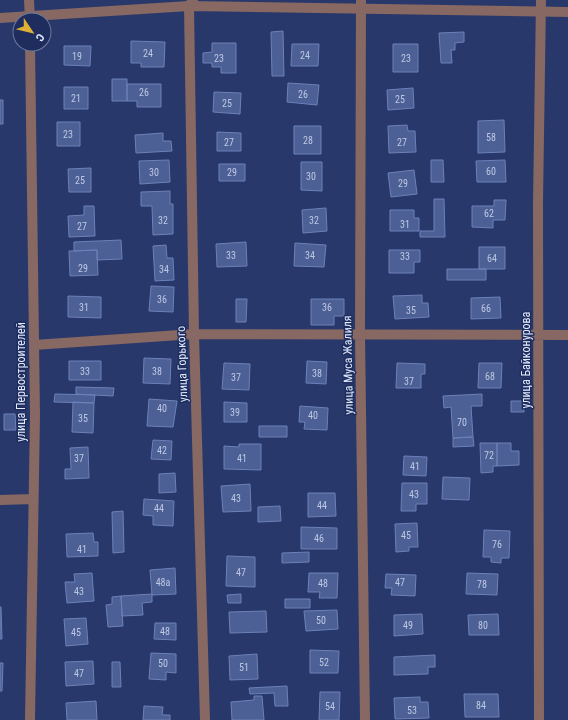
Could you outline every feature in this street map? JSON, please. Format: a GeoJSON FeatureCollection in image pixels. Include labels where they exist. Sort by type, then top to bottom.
{"type":"FeatureCollection","features":[{"type":"Feature","properties":{"kind":"street"},"geometry":{"type":"LineString","coordinates":[[29,0],[30,12]]}},
{"type":"Feature","properties":{"kind":"street","name":"улица Байконурова"},"geometry":{"type":"LineString","coordinates":[[539,720],[539,335],[542,0]]}},
{"type":"Feature","properties":{"kind":"street"},"geometry":{"type":"LineString","coordinates":[[52,16],[191,3],[360,5],[568,12]]}},
{"type":"Feature","properties":{"kind":"street","name":"улица Горького"},"geometry":{"type":"LineString","coordinates":[[191,3],[194,334],[205,720]]}},
{"type":"Feature","properties":{"kind":"street","name":"улица Муса Жалиля"},"geometry":{"type":"LineString","coordinates":[[360,5],[360,334],[365,720]]}},
{"type":"Feature","properties":{"kind":"street"},"geometry":{"type":"LineString","coordinates":[[0,18],[12,18]]}},
{"type":"Feature","properties":{"kind":"street","name":"улица Первостроителей"},"geometry":{"type":"LineString","coordinates":[[30,52],[34,345],[30,720]]}},
{"type":"Feature","properties":{"kind":"street"},"geometry":{"type":"LineString","coordinates":[[34,345],[194,334],[568,335]]}},
{"type":"Feature","properties":{"kind":"street"},"geometry":{"type":"LineString","coordinates":[[0,500],[33,499]]}},
{"type":"Feature","properties":{"kind":"building"},"geometry":{"type":"Polygon","coordinates":[[[283,31],[284,76],[272,76],[271,32],[283,31]]]}},
{"type":"Feature","properties":{"kind":"building"},"geometry":{"type":"Polygon","coordinates":[[[464,32],[464,42],[455,43],[455,50],[451,50],[452,63],[441,63],[439,33],[464,32]]]}},
{"type":"Feature","properties":{"kind":"building"},"geometry":{"type":"Polygon","coordinates":[[[131,41],[165,42],[164,67],[141,67],[141,63],[131,63],[131,41]]]}},
{"type":"Feature","properties":{"kind":"building"},"geometry":{"type":"Polygon","coordinates":[[[212,43],[236,43],[236,73],[221,73],[221,67],[212,67],[212,63],[203,63],[203,53],[212,52],[212,43]]]}},
{"type":"Feature","properties":{"kind":"building"},"geometry":{"type":"Polygon","coordinates":[[[292,44],[319,44],[318,66],[291,66],[292,44]]]}},
{"type":"Feature","properties":{"kind":"building"},"geometry":{"type":"Polygon","coordinates":[[[393,44],[418,44],[418,72],[393,72],[393,44]]]}},
{"type":"Feature","properties":{"kind":"building"},"geometry":{"type":"Polygon","coordinates":[[[64,46],[91,46],[90,66],[64,65],[64,46]]]}},
{"type":"Feature","properties":{"kind":"building"},"geometry":{"type":"Polygon","coordinates":[[[112,79],[127,79],[127,101],[112,101],[112,79]]]}},
{"type":"Feature","properties":{"kind":"building"},"geometry":{"type":"Polygon","coordinates":[[[288,83],[319,85],[317,105],[287,102],[288,83]]]}},
{"type":"Feature","properties":{"kind":"building"},"geometry":{"type":"Polygon","coordinates":[[[127,84],[161,84],[161,107],[137,107],[137,101],[127,101],[127,84]]]}},
{"type":"Feature","properties":{"kind":"building"},"geometry":{"type":"Polygon","coordinates":[[[64,87],[88,87],[88,109],[64,109],[64,87]]]}},
{"type":"Feature","properties":{"kind":"building"},"geometry":{"type":"Polygon","coordinates":[[[413,88],[414,108],[388,110],[387,90],[413,88]]]}},
{"type":"Feature","properties":{"kind":"building"},"geometry":{"type":"Polygon","coordinates":[[[214,92],[241,93],[240,114],[213,112],[214,92]]]}},
{"type":"Feature","properties":{"kind":"building"},"geometry":{"type":"Polygon","coordinates":[[[0,100],[3,100],[3,124],[0,124],[0,100]]]}},
{"type":"Feature","properties":{"kind":"building"},"geometry":{"type":"Polygon","coordinates":[[[504,120],[505,152],[478,153],[478,121],[504,120]]]}},
{"type":"Feature","properties":{"kind":"building"},"geometry":{"type":"Polygon","coordinates":[[[57,122],[80,122],[80,146],[57,146],[57,122]]]}},
{"type":"Feature","properties":{"kind":"building"},"geometry":{"type":"Polygon","coordinates":[[[407,125],[408,131],[415,131],[416,152],[389,153],[388,126],[407,125]]]}},
{"type":"Feature","properties":{"kind":"building"},"geometry":{"type":"Polygon","coordinates":[[[294,126],[321,126],[321,154],[294,154],[294,126]]]}},
{"type":"Feature","properties":{"kind":"building"},"geometry":{"type":"Polygon","coordinates":[[[217,132],[241,133],[241,151],[217,151],[217,132]]]}},
{"type":"Feature","properties":{"kind":"building"},"geometry":{"type":"Polygon","coordinates":[[[163,133],[163,141],[171,141],[172,151],[136,153],[135,135],[163,133]]]}},
{"type":"Feature","properties":{"kind":"building"},"geometry":{"type":"Polygon","coordinates":[[[169,160],[170,182],[140,184],[139,161],[169,160]]]}},
{"type":"Feature","properties":{"kind":"building"},"geometry":{"type":"Polygon","coordinates":[[[431,160],[443,160],[444,182],[431,182],[431,160]]]}},
{"type":"Feature","properties":{"kind":"building"},"geometry":{"type":"Polygon","coordinates":[[[505,160],[506,182],[477,182],[476,161],[505,160]]]}},
{"type":"Feature","properties":{"kind":"building"},"geometry":{"type":"Polygon","coordinates":[[[301,162],[322,162],[322,191],[301,190],[301,162]]]}},
{"type":"Feature","properties":{"kind":"building"},"geometry":{"type":"Polygon","coordinates":[[[219,164],[245,164],[245,181],[219,181],[219,164]]]}},
{"type":"Feature","properties":{"kind":"building"},"geometry":{"type":"Polygon","coordinates":[[[91,168],[91,192],[69,192],[68,169],[91,168]]]}},
{"type":"Feature","properties":{"kind":"building"},"geometry":{"type":"Polygon","coordinates":[[[414,170],[417,194],[391,197],[388,173],[414,170]]]}},
{"type":"Feature","properties":{"kind":"building"},"geometry":{"type":"Polygon","coordinates":[[[170,191],[170,204],[173,204],[173,234],[153,235],[152,206],[141,206],[141,192],[170,191]]]}},
{"type":"Feature","properties":{"kind":"building"},"geometry":{"type":"Polygon","coordinates":[[[434,199],[444,199],[445,237],[420,237],[420,231],[434,231],[434,199]]]}},
{"type":"Feature","properties":{"kind":"building"},"geometry":{"type":"Polygon","coordinates":[[[494,200],[506,200],[505,220],[493,220],[493,228],[472,227],[472,206],[494,206],[494,200]]]}},
{"type":"Feature","properties":{"kind":"building"},"geometry":{"type":"Polygon","coordinates":[[[84,206],[94,206],[95,236],[69,237],[68,216],[84,215],[84,206]]]}},
{"type":"Feature","properties":{"kind":"building"},"geometry":{"type":"Polygon","coordinates":[[[326,208],[327,231],[303,233],[302,210],[326,208]]]}},
{"type":"Feature","properties":{"kind":"building"},"geometry":{"type":"Polygon","coordinates":[[[390,210],[414,210],[414,218],[419,218],[419,231],[390,231],[390,210]]]}},
{"type":"Feature","properties":{"kind":"building"},"geometry":{"type":"Polygon","coordinates":[[[121,240],[122,259],[97,260],[97,250],[74,251],[74,242],[121,240]]]}},
{"type":"Feature","properties":{"kind":"building"},"geometry":{"type":"Polygon","coordinates":[[[246,242],[247,266],[217,267],[216,244],[246,242]]]}},
{"type":"Feature","properties":{"kind":"building"},"geometry":{"type":"Polygon","coordinates":[[[295,243],[326,245],[324,267],[294,266],[295,243]]]}},
{"type":"Feature","properties":{"kind":"building"},"geometry":{"type":"Polygon","coordinates":[[[166,245],[167,258],[173,258],[174,280],[155,281],[153,246],[166,245]]]}},
{"type":"Feature","properties":{"kind":"building"},"geometry":{"type":"Polygon","coordinates":[[[479,247],[505,247],[505,269],[479,269],[479,247]]]}},
{"type":"Feature","properties":{"kind":"building"},"geometry":{"type":"Polygon","coordinates":[[[97,250],[98,275],[70,276],[69,251],[97,250]]]}},
{"type":"Feature","properties":{"kind":"building"},"geometry":{"type":"Polygon","coordinates":[[[389,250],[420,250],[420,262],[414,262],[414,273],[389,273],[389,250]]]}},
{"type":"Feature","properties":{"kind":"building"},"geometry":{"type":"Polygon","coordinates":[[[447,269],[486,269],[486,280],[447,280],[447,269]]]}},
{"type":"Feature","properties":{"kind":"building"},"geometry":{"type":"Polygon","coordinates":[[[151,286],[174,287],[173,312],[149,311],[151,286]]]}},
{"type":"Feature","properties":{"kind":"building"},"geometry":{"type":"Polygon","coordinates":[[[422,295],[422,303],[428,303],[429,317],[395,319],[393,296],[422,295]]]}},
{"type":"Feature","properties":{"kind":"building"},"geometry":{"type":"Polygon","coordinates":[[[68,296],[101,297],[101,318],[68,317],[68,296]]]}},
{"type":"Feature","properties":{"kind":"building"},"geometry":{"type":"Polygon","coordinates":[[[500,297],[501,318],[471,319],[471,298],[500,297]]]}},
{"type":"Feature","properties":{"kind":"building"},"geometry":{"type":"Polygon","coordinates":[[[236,299],[247,299],[246,322],[236,322],[236,299]]]}},
{"type":"Feature","properties":{"kind":"building"},"geometry":{"type":"Polygon","coordinates":[[[311,299],[344,299],[344,316],[334,316],[334,325],[311,325],[311,299]]]}},
{"type":"Feature","properties":{"kind":"building"},"geometry":{"type":"Polygon","coordinates":[[[144,358],[171,359],[170,384],[143,383],[144,358]]]}},
{"type":"Feature","properties":{"kind":"building"},"geometry":{"type":"Polygon","coordinates":[[[69,361],[101,361],[101,380],[69,380],[69,361]]]}},
{"type":"Feature","properties":{"kind":"building"},"geometry":{"type":"Polygon","coordinates":[[[307,361],[327,362],[326,384],[306,383],[307,361]]]}},
{"type":"Feature","properties":{"kind":"building"},"geometry":{"type":"Polygon","coordinates":[[[224,363],[250,364],[249,390],[222,389],[224,363]]]}},
{"type":"Feature","properties":{"kind":"building"},"geometry":{"type":"Polygon","coordinates":[[[397,363],[425,364],[425,374],[421,374],[421,388],[396,388],[397,363]]]}},
{"type":"Feature","properties":{"kind":"building"},"geometry":{"type":"Polygon","coordinates":[[[479,363],[502,363],[501,388],[478,388],[479,363]]]}},
{"type":"Feature","properties":{"kind":"building"},"geometry":{"type":"Polygon","coordinates":[[[76,387],[114,388],[113,396],[76,394],[76,387]]]}},
{"type":"Feature","properties":{"kind":"building"},"geometry":{"type":"Polygon","coordinates":[[[55,394],[95,395],[94,403],[54,402],[55,394]]]}},
{"type":"Feature","properties":{"kind":"building"},"geometry":{"type":"Polygon","coordinates":[[[482,394],[482,406],[471,406],[473,437],[453,438],[451,407],[444,408],[443,396],[482,394]]]}},
{"type":"Feature","properties":{"kind":"building"},"geometry":{"type":"Polygon","coordinates":[[[149,399],[177,401],[173,427],[147,426],[149,399]]]}},
{"type":"Feature","properties":{"kind":"building"},"geometry":{"type":"Polygon","coordinates":[[[511,401],[524,401],[524,412],[511,412],[511,401]]]}},
{"type":"Feature","properties":{"kind":"building"},"geometry":{"type":"Polygon","coordinates":[[[73,402],[94,403],[93,433],[72,432],[73,402]]]}},
{"type":"Feature","properties":{"kind":"building"},"geometry":{"type":"Polygon","coordinates":[[[224,402],[247,403],[247,422],[224,422],[224,402]]]}},
{"type":"Feature","properties":{"kind":"building"},"geometry":{"type":"Polygon","coordinates":[[[300,406],[328,408],[327,430],[304,429],[305,422],[299,422],[300,406]]]}},
{"type":"Feature","properties":{"kind":"building"},"geometry":{"type":"Polygon","coordinates":[[[4,414],[15,414],[16,430],[4,430],[4,414]]]}},
{"type":"Feature","properties":{"kind":"building"},"geometry":{"type":"Polygon","coordinates":[[[259,426],[287,426],[287,437],[259,437],[259,426]]]}},
{"type":"Feature","properties":{"kind":"building"},"geometry":{"type":"Polygon","coordinates":[[[473,437],[474,446],[453,447],[453,438],[473,437]]]}},
{"type":"Feature","properties":{"kind":"building"},"geometry":{"type":"Polygon","coordinates":[[[153,440],[172,441],[171,460],[151,459],[153,440]]]}},
{"type":"Feature","properties":{"kind":"building"},"geometry":{"type":"Polygon","coordinates":[[[480,443],[497,443],[497,466],[493,466],[493,472],[481,473],[480,443]]]}},
{"type":"Feature","properties":{"kind":"building"},"geometry":{"type":"Polygon","coordinates":[[[497,443],[511,443],[511,451],[519,451],[519,465],[497,466],[497,443]]]}},
{"type":"Feature","properties":{"kind":"building"},"geometry":{"type":"Polygon","coordinates":[[[239,444],[261,444],[261,470],[224,469],[224,446],[239,447],[239,444]]]}},
{"type":"Feature","properties":{"kind":"building"},"geometry":{"type":"Polygon","coordinates":[[[88,447],[89,478],[65,479],[65,469],[71,469],[70,448],[88,447]]]}},
{"type":"Feature","properties":{"kind":"building"},"geometry":{"type":"Polygon","coordinates":[[[404,456],[427,457],[426,476],[403,475],[404,456]]]}},
{"type":"Feature","properties":{"kind":"building"},"geometry":{"type":"Polygon","coordinates":[[[175,473],[176,492],[159,493],[159,474],[175,473]]]}},
{"type":"Feature","properties":{"kind":"building"},"geometry":{"type":"Polygon","coordinates":[[[443,477],[470,478],[469,500],[442,499],[443,477]]]}},
{"type":"Feature","properties":{"kind":"building"},"geometry":{"type":"Polygon","coordinates":[[[402,483],[427,483],[427,504],[416,504],[416,511],[401,511],[402,483]]]}},
{"type":"Feature","properties":{"kind":"building"},"geometry":{"type":"Polygon","coordinates":[[[250,484],[251,511],[223,512],[221,486],[250,484]]]}},
{"type":"Feature","properties":{"kind":"building"},"geometry":{"type":"Polygon","coordinates":[[[308,493],[335,493],[336,516],[308,517],[308,493]]]}},
{"type":"Feature","properties":{"kind":"building"},"geometry":{"type":"Polygon","coordinates":[[[144,499],[174,501],[173,526],[153,525],[153,516],[143,515],[144,499]]]}},
{"type":"Feature","properties":{"kind":"building"},"geometry":{"type":"Polygon","coordinates":[[[280,506],[281,521],[258,522],[258,507],[280,506]]]}},
{"type":"Feature","properties":{"kind":"building"},"geometry":{"type":"Polygon","coordinates":[[[123,511],[124,552],[113,553],[112,512],[123,511]]]}},
{"type":"Feature","properties":{"kind":"building"},"geometry":{"type":"Polygon","coordinates":[[[417,523],[418,547],[409,547],[409,551],[396,552],[395,524],[417,523]]]}},
{"type":"Feature","properties":{"kind":"building"},"geometry":{"type":"Polygon","coordinates":[[[301,527],[337,528],[337,549],[301,549],[301,527]]]}},
{"type":"Feature","properties":{"kind":"building"},"geometry":{"type":"Polygon","coordinates":[[[484,530],[510,531],[509,558],[501,558],[501,563],[491,562],[491,557],[483,557],[484,530]]]}},
{"type":"Feature","properties":{"kind":"building"},"geometry":{"type":"Polygon","coordinates":[[[93,533],[94,542],[98,542],[98,556],[67,557],[66,534],[93,533]]]}},
{"type":"Feature","properties":{"kind":"building"},"geometry":{"type":"Polygon","coordinates":[[[309,552],[309,562],[282,563],[282,553],[309,552]]]}},
{"type":"Feature","properties":{"kind":"building"},"geometry":{"type":"Polygon","coordinates":[[[227,556],[255,557],[255,587],[226,586],[227,556]]]}},
{"type":"Feature","properties":{"kind":"building"},"geometry":{"type":"Polygon","coordinates":[[[175,568],[176,594],[152,595],[150,570],[175,568]]]}},
{"type":"Feature","properties":{"kind":"building"},"geometry":{"type":"Polygon","coordinates":[[[92,573],[94,601],[67,603],[65,582],[75,582],[74,574],[92,573]]]}},
{"type":"Feature","properties":{"kind":"building"},"geometry":{"type":"Polygon","coordinates":[[[309,573],[338,573],[337,598],[319,598],[320,592],[308,592],[309,573]]]}},
{"type":"Feature","properties":{"kind":"building"},"geometry":{"type":"Polygon","coordinates":[[[467,573],[498,574],[497,595],[466,594],[467,573]]]}},
{"type":"Feature","properties":{"kind":"building"},"geometry":{"type":"Polygon","coordinates":[[[386,574],[416,575],[415,596],[391,595],[392,588],[385,588],[386,574]]]}},
{"type":"Feature","properties":{"kind":"building"},"geometry":{"type":"Polygon","coordinates":[[[152,594],[152,602],[142,603],[143,615],[122,616],[121,596],[152,594]]]}},
{"type":"Feature","properties":{"kind":"building"},"geometry":{"type":"Polygon","coordinates":[[[241,594],[241,603],[228,603],[227,595],[241,594]]]}},
{"type":"Feature","properties":{"kind":"building"},"geometry":{"type":"Polygon","coordinates":[[[121,596],[123,626],[108,627],[106,605],[112,604],[112,597],[121,596]]]}},
{"type":"Feature","properties":{"kind":"building"},"geometry":{"type":"Polygon","coordinates":[[[285,599],[310,599],[310,608],[285,608],[285,599]]]}},
{"type":"Feature","properties":{"kind":"building"},"geometry":{"type":"Polygon","coordinates":[[[1,607],[2,639],[0,639],[1,607]]]}},
{"type":"Feature","properties":{"kind":"building"},"geometry":{"type":"Polygon","coordinates":[[[337,610],[338,629],[306,631],[304,611],[337,610]]]}},
{"type":"Feature","properties":{"kind":"building"},"geometry":{"type":"Polygon","coordinates":[[[266,611],[267,632],[230,633],[229,612],[266,611]]]}},
{"type":"Feature","properties":{"kind":"building"},"geometry":{"type":"Polygon","coordinates":[[[422,614],[423,634],[394,636],[394,615],[422,614]]]}},
{"type":"Feature","properties":{"kind":"building"},"geometry":{"type":"Polygon","coordinates":[[[498,614],[499,635],[469,635],[468,615],[498,614]]]}},
{"type":"Feature","properties":{"kind":"building"},"geometry":{"type":"Polygon","coordinates":[[[86,618],[88,644],[66,646],[64,619],[86,618]]]}},
{"type":"Feature","properties":{"kind":"building"},"geometry":{"type":"Polygon","coordinates":[[[155,623],[176,623],[176,640],[154,639],[155,623]]]}},
{"type":"Feature","properties":{"kind":"building"},"geometry":{"type":"Polygon","coordinates":[[[310,650],[339,651],[338,673],[310,673],[310,650]]]}},
{"type":"Feature","properties":{"kind":"building"},"geometry":{"type":"Polygon","coordinates":[[[151,653],[176,654],[176,673],[166,672],[166,680],[149,679],[151,653]]]}},
{"type":"Feature","properties":{"kind":"building"},"geometry":{"type":"Polygon","coordinates":[[[257,654],[258,679],[230,680],[229,656],[257,654]]]}},
{"type":"Feature","properties":{"kind":"building"},"geometry":{"type":"Polygon","coordinates":[[[435,655],[435,667],[428,667],[428,674],[394,675],[394,657],[435,655]]]}},
{"type":"Feature","properties":{"kind":"building"},"geometry":{"type":"Polygon","coordinates":[[[93,661],[94,684],[66,686],[65,662],[93,661]]]}},
{"type":"Feature","properties":{"kind":"building"},"geometry":{"type":"Polygon","coordinates":[[[112,662],[120,662],[121,687],[112,687],[112,662]]]}},
{"type":"Feature","properties":{"kind":"building"},"geometry":{"type":"Polygon","coordinates":[[[0,663],[3,663],[2,691],[0,691],[0,663]]]}},
{"type":"Feature","properties":{"kind":"building"},"geometry":{"type":"Polygon","coordinates":[[[287,686],[288,706],[275,706],[274,693],[250,694],[249,688],[287,686]]]}},
{"type":"Feature","properties":{"kind":"building"},"geometry":{"type":"Polygon","coordinates":[[[320,692],[340,692],[339,720],[319,720],[320,692]]]}},
{"type":"Feature","properties":{"kind":"building"},"geometry":{"type":"Polygon","coordinates":[[[464,694],[498,694],[499,717],[465,717],[464,694]]]}},
{"type":"Feature","properties":{"kind":"building"},"geometry":{"type":"Polygon","coordinates":[[[254,696],[262,696],[264,720],[232,720],[231,702],[254,700],[254,696]]]}},
{"type":"Feature","properties":{"kind":"building"},"geometry":{"type":"Polygon","coordinates":[[[420,697],[420,702],[428,702],[429,718],[395,719],[394,698],[420,697]]]}},
{"type":"Feature","properties":{"kind":"building"},"geometry":{"type":"Polygon","coordinates":[[[96,701],[97,720],[67,720],[66,703],[96,701]]]}},
{"type":"Feature","properties":{"kind":"building"},"geometry":{"type":"Polygon","coordinates":[[[144,706],[163,707],[162,715],[170,715],[170,720],[143,720],[144,706]]]}}]}
